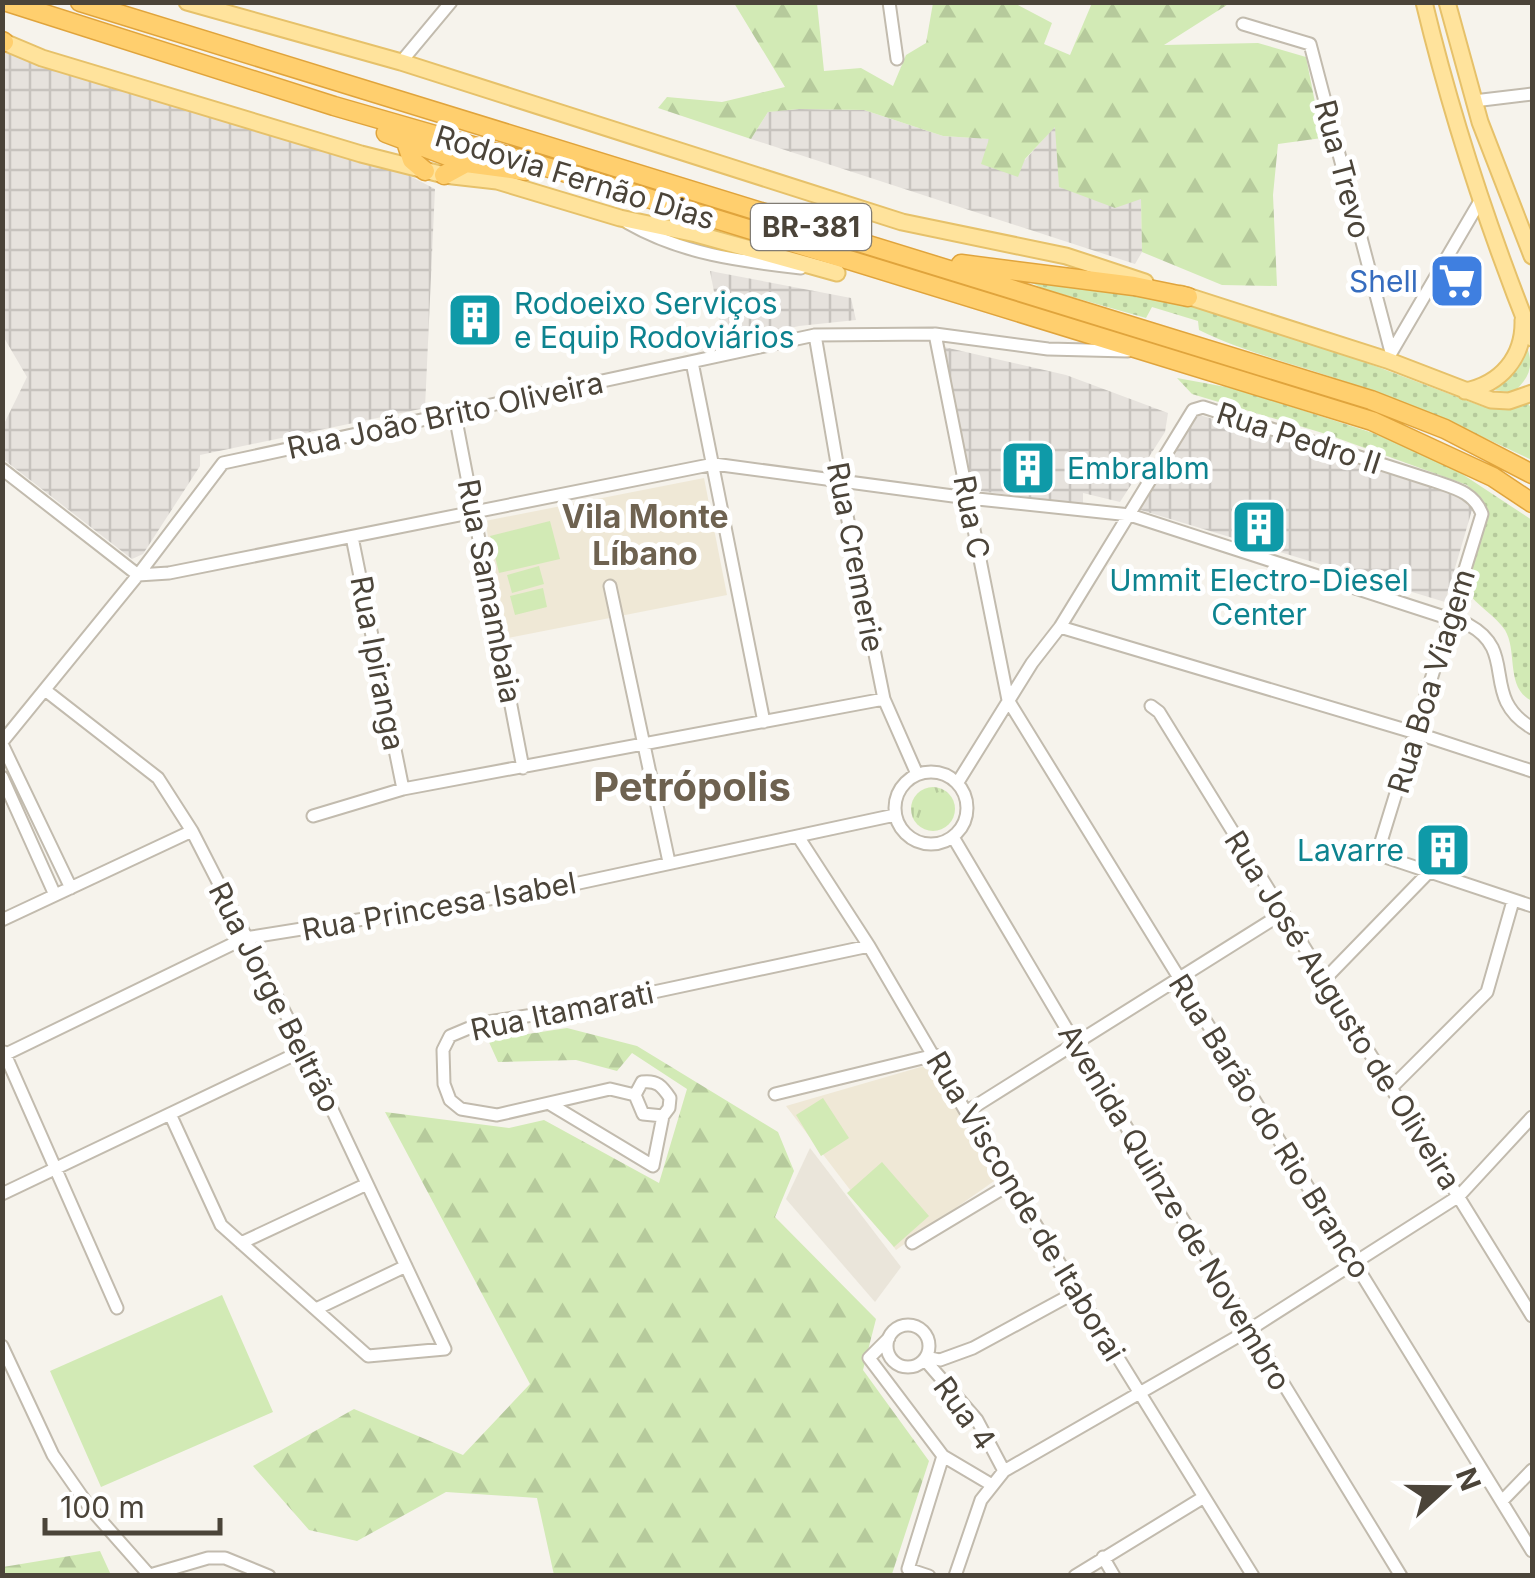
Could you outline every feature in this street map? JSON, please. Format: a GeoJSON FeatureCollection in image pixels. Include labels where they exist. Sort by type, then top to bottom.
{"type":"FeatureCollection","features":[{"type":"Feature","properties":{"kind":"highway","name":"Rodovia Fernão Dias"},"geometry":{"type":"LineString","coordinates":[[7,2],[334,106],[560,171],[1372,421],[1494,478],[1532,503]]}},
{"type":"Feature","properties":{"kind":"highway","name":"Rodovia Fernão Dias"},"geometry":{"type":"LineString","coordinates":[[88,4],[1370,400],[1445,429],[1532,474]]}},
{"type":"Feature","properties":{"kind":"highway"},"geometry":{"type":"LineString","coordinates":[[334,106],[348,121],[405,138],[436,154],[466,163],[530,172],[560,171]]}},
{"type":"Feature","properties":{"kind":"highway"},"geometry":{"type":"LineString","coordinates":[[405,138],[412,160],[425,171]]}},
{"type":"Feature","properties":{"kind":"highway"},"geometry":{"type":"LineString","coordinates":[[444,175],[466,163]]}},
{"type":"Feature","properties":{"kind":"highway","name":"BR-381"},"geometry":{"type":"LineString","coordinates":[[863,244],[974,266],[1188,296]]}},
{"type":"Feature","properties":{"kind":"highway","name":"BR-381"},"geometry":{"type":"LineString","coordinates":[[837,272],[880,270]]}},
{"type":"Feature","properties":{"kind":"main road","name":"Rodovia Fernão Dias"},"geometry":{"type":"LineString","coordinates":[[187,2],[401,62],[902,222],[1066,256],[1389,356],[1464,392],[1490,400],[1509,401],[1532,393]]}},
{"type":"Feature","properties":{"kind":"main road"},"geometry":{"type":"LineString","coordinates":[[1424,2],[1452,113],[1480,201],[1532,338]]}},
{"type":"Feature","properties":{"kind":"main road"},"geometry":{"type":"LineString","coordinates":[[1447,2],[1474,101],[1532,260],[1503,262]]}},
{"type":"Feature","properties":{"kind":"main road","name":"Rodovia Fernão Dias"},"geometry":{"type":"LineString","coordinates":[[3,42],[60,64],[425,171],[498,181],[620,218],[837,272]]}},
{"type":"Feature","properties":{"kind":"main road"},"geometry":{"type":"LineString","coordinates":[[1464,392],[1490,383],[1511,364],[1522,339],[1522,311]]}},
{"type":"Feature","properties":{"kind":"street"},"geometry":{"type":"LineString","coordinates":[[401,62],[451,2]]}},
{"type":"Feature","properties":{"kind":"street"},"geometry":{"type":"LineString","coordinates":[[889,2],[897,60]]}},
{"type":"Feature","properties":{"kind":"street","name":"Rua Trevo"},"geometry":{"type":"LineString","coordinates":[[1243,24],[1310,44],[1389,356]]}},
{"type":"Feature","properties":{"kind":"street"},"geometry":{"type":"LineString","coordinates":[[1474,101],[1532,94]]}},
{"type":"Feature","properties":{"kind":"street"},"geometry":{"type":"LineString","coordinates":[[1389,356],[1480,201]]}},
{"type":"Feature","properties":{"kind":"street","name":"Rua João Brito Oliveira"},"geometry":{"type":"LineString","coordinates":[[138,575],[223,462],[815,335],[935,334],[1048,349],[1142,351]]}},
{"type":"Feature","properties":{"kind":"street","name":"Rua C"},"geometry":{"type":"LineString","coordinates":[[935,334],[1008,700]]}},
{"type":"Feature","properties":{"kind":"street","name":"Rua Cremerie"},"geometry":{"type":"LineString","coordinates":[[815,335],[884,699],[917,774]]}},
{"type":"Feature","properties":{"kind":"street"},"geometry":{"type":"LineString","coordinates":[[692,362],[764,722]]}},
{"type":"Feature","properties":{"kind":"street","name":"Rua Pedro II"},"geometry":{"type":"LineString","coordinates":[[958,782],[1008,700],[1060,627],[1192,410],[1204,407],[1434,480],[1469,494],[1479,504]]}},
{"type":"Feature","properties":{"kind":"street","name":"Rua Samambaia"},"geometry":{"type":"LineString","coordinates":[[455,415],[523,768]]}},
{"type":"Feature","properties":{"kind":"street"},"geometry":{"type":"LineString","coordinates":[[2,469],[138,575],[476,514],[714,464],[1130,515],[1484,633],[1493,643],[1501,692],[1517,720],[1532,726]]}},
{"type":"Feature","properties":{"kind":"street","name":"Rua Boa Viagem"},"geometry":{"type":"LineString","coordinates":[[1429,872],[1385,857],[1380,845],[1452,620],[1482,514],[1479,504]]}},
{"type":"Feature","properties":{"kind":"street","name":"Rua Ipiranga"},"geometry":{"type":"LineString","coordinates":[[352,537],[403,789]]}},
{"type":"Feature","properties":{"kind":"street"},"geometry":{"type":"LineString","coordinates":[[70,888],[2,743],[138,575]]}},
{"type":"Feature","properties":{"kind":"street"},"geometry":{"type":"LineString","coordinates":[[610,586],[669,862]]}},
{"type":"Feature","properties":{"kind":"street"},"geometry":{"type":"LineString","coordinates":[[1060,627],[1532,771]]}},
{"type":"Feature","properties":{"kind":"street","name":"Rua Jorge Beltrão"},"geometry":{"type":"LineString","coordinates":[[46,690],[158,778],[192,831],[304,1050],[445,1349],[368,1356],[316,1309]]}},
{"type":"Feature","properties":{"kind":"street"},"geometry":{"type":"LineString","coordinates":[[313,816],[403,789],[884,699]]}},
{"type":"Feature","properties":{"kind":"street","name":"Rua Barão do Rio Branco"},"geometry":{"type":"LineString","coordinates":[[1008,700],[1532,1551]]}},
{"type":"Feature","properties":{"kind":"street","name":"Rua José Augusto de Oliveira"},"geometry":{"type":"LineString","coordinates":[[1151,706],[1159,712],[1531,1308]]}},
{"type":"Feature","properties":{"kind":"street"},"geometry":{"type":"LineString","coordinates":[[938,772],[958,782],[968,804],[967,817],[953,838],[930,844],[908,836],[895,815],[898,791],[917,774],[938,772]]}},
{"type":"Feature","properties":{"kind":"street"},"geometry":{"type":"LineString","coordinates":[[2,777],[56,895]]}},
{"type":"Feature","properties":{"kind":"street","name":"Rua Princesa Isabel"},"geometry":{"type":"LineString","coordinates":[[4,1053],[245,938],[459,906],[895,815]]}},
{"type":"Feature","properties":{"kind":"street"},"geometry":{"type":"LineString","coordinates":[[2,920],[192,831]]}},
{"type":"Feature","properties":{"kind":"street","name":"Rua Visconde de Itaborai"},"geometry":{"type":"LineString","coordinates":[[798,838],[869,946],[966,1112],[1254,1576]]}},
{"type":"Feature","properties":{"kind":"street","name":"Avenida Quinze de Novembro"},"geometry":{"type":"LineString","coordinates":[[953,838],[1401,1576]]}},
{"type":"Feature","properties":{"kind":"street"},"geometry":{"type":"LineString","coordinates":[[1324,980],[1429,872],[1532,906]]}},
{"type":"Feature","properties":{"kind":"street"},"geometry":{"type":"LineString","coordinates":[[1392,1088],[1488,992],[1513,900]]}},
{"type":"Feature","properties":{"kind":"street"},"geometry":{"type":"LineString","coordinates":[[966,1112],[1283,914]]}},
{"type":"Feature","properties":{"kind":"street","name":"Rua Itamarati"},"geometry":{"type":"LineString","coordinates":[[663,1116],[670,1098],[655,1081],[642,1082],[635,1095],[610,1089],[496,1115],[461,1110],[450,1100],[442,1068],[443,1050],[450,1036],[481,1022],[579,1008],[869,946]]}},
{"type":"Feature","properties":{"kind":"street"},"geometry":{"type":"LineString","coordinates":[[2,1194],[304,1050]]}},
{"type":"Feature","properties":{"kind":"street"},"geometry":{"type":"LineString","coordinates":[[4,1053],[117,1308]]}},
{"type":"Feature","properties":{"kind":"street"},"geometry":{"type":"LineString","coordinates":[[775,1094],[935,1056]]}},
{"type":"Feature","properties":{"kind":"street"},"geometry":{"type":"LineString","coordinates":[[550,1104],[653,1166],[663,1116],[643,1114],[635,1095]]}},
{"type":"Feature","properties":{"kind":"street"},"geometry":{"type":"LineString","coordinates":[[170,1114],[221,1225],[316,1309],[406,1266]]}},
{"type":"Feature","properties":{"kind":"street"},"geometry":{"type":"LineString","coordinates":[[1004,1470],[1249,1330],[1459,1196],[1532,1118]]}},
{"type":"Feature","properties":{"kind":"street"},"geometry":{"type":"LineString","coordinates":[[241,1244],[368,1184]]}},
{"type":"Feature","properties":{"kind":"street"},"geometry":{"type":"LineString","coordinates":[[912,1243],[1010,1184]]}},
{"type":"Feature","properties":{"kind":"street"},"geometry":{"type":"LineString","coordinates":[[889,1338],[888,1352],[896,1364],[909,1368],[926,1358],[940,1360],[973,1348],[1076,1292]]}},
{"type":"Feature","properties":{"kind":"street"},"geometry":{"type":"LineString","coordinates":[[926,1358],[930,1343],[918,1327],[904,1325],[870,1358],[943,1456],[992,1485]]}},
{"type":"Feature","properties":{"kind":"street"},"geometry":{"type":"LineString","coordinates":[[2,1346],[54,1455],[90,1508],[150,1575],[208,1558],[225,1558],[269,1576]]}},
{"type":"Feature","properties":{"kind":"street","name":"Rua 4"},"geometry":{"type":"LineString","coordinates":[[926,1358],[977,1420],[1004,1470],[981,1500],[955,1576]]}},
{"type":"Feature","properties":{"kind":"street"},"geometry":{"type":"LineString","coordinates":[[929,1576],[908,1569],[943,1456]]}},
{"type":"Feature","properties":{"kind":"street"},"geometry":{"type":"LineString","coordinates":[[1502,1501],[1532,1470]]}},
{"type":"Feature","properties":{"kind":"street"},"geometry":{"type":"LineString","coordinates":[[1074,1576],[1204,1497]]}},
{"type":"Feature","properties":{"kind":"street"},"geometry":{"type":"LineString","coordinates":[[1103,1557],[1114,1576]]}},
{"type":"Feature","properties":{"kind":"shaded area"},"geometry":{"type":"Polygon","coordinates":[[[3,52],[408,175],[435,189],[425,408],[200,455],[200,466],[143,554],[132,559],[3,459],[2,428],[27,377],[3,336],[3,52]]]}},
{"type":"Feature","properties":{"kind":"shaded area"},"geometry":{"type":"Polygon","coordinates":[[[864,110],[943,136],[990,139],[1025,160],[1055,126],[1141,198],[1142,252],[1135,264],[751,139],[768,112],[864,110]]]}},
{"type":"Feature","properties":{"kind":"shaded area"},"geometry":{"type":"Polygon","coordinates":[[[710,271],[851,298],[856,320],[799,326],[724,343],[710,271]]]}},
{"type":"Feature","properties":{"kind":"shaded area"},"geometry":{"type":"Polygon","coordinates":[[[944,347],[1066,375],[1168,413],[1165,432],[1120,502],[1083,493],[1083,504],[971,490],[944,347]]]}},
{"type":"Feature","properties":{"kind":"shaded area"},"geometry":{"type":"Polygon","coordinates":[[[1196,414],[1461,491],[1472,510],[1445,602],[1134,508],[1196,414]]]}},
{"type":"Feature","properties":{"kind":"shaded area"},"geometry":{"type":"Polygon","coordinates":[[[704,478],[727,595],[508,638],[485,521],[704,478]]]}},
{"type":"Feature","properties":{"kind":"shaded area"},"geometry":{"type":"Polygon","coordinates":[[[931,1064],[997,1179],[896,1250],[786,1106],[931,1064]]]}},
{"type":"Feature","properties":{"kind":"shaded area"},"geometry":{"type":"Polygon","coordinates":[[[810,1148],[901,1267],[875,1302],[786,1199],[810,1148]]]}},
{"type":"Feature","properties":{"kind":"green space"},"geometry":{"type":"Polygon","coordinates":[[[734,3],[817,3],[824,71],[861,68],[893,86],[906,55],[926,43],[933,3],[1014,3],[1052,23],[1044,44],[1070,55],[1092,3],[1230,3],[1164,45],[1258,43],[1306,57],[1322,138],[1278,144],[1273,195],[1277,286],[1222,285],[1142,252],[1141,199],[1115,208],[1059,187],[1055,127],[1025,159],[1018,177],[981,164],[989,139],[943,136],[864,110],[768,112],[751,139],[658,108],[667,97],[722,102],[785,87],[734,3]]]}},
{"type":"Feature","properties":{"kind":"green space"},"geometry":{"type":"Polygon","coordinates":[[[1026,280],[1114,290],[1193,305],[1354,358],[1484,407],[1528,403],[1532,410],[1532,460],[1393,399],[1217,338],[1199,330],[1198,321],[1152,307],[1146,318],[1044,289],[1026,280]]]}},
{"type":"Feature","properties":{"kind":"green space"},"geometry":{"type":"Polygon","coordinates":[[[1528,350],[1530,369],[1522,383],[1513,393],[1495,390],[1528,350]]]}},
{"type":"Feature","properties":{"kind":"green space"},"geometry":{"type":"Polygon","coordinates":[[[1177,378],[1237,389],[1373,433],[1453,468],[1532,520],[1532,701],[1518,688],[1505,630],[1466,590],[1488,510],[1467,485],[1326,434],[1192,394],[1177,378]]]}},
{"type":"Feature","properties":{"kind":"green space"},"geometry":{"type":"Polygon","coordinates":[[[550,521],[560,559],[499,573],[490,536],[550,521]]]}},
{"type":"Feature","properties":{"kind":"green space"},"geometry":{"type":"Polygon","coordinates":[[[539,566],[544,584],[512,593],[507,575],[539,566]]]}},
{"type":"Feature","properties":{"kind":"green space"},"geometry":{"type":"Polygon","coordinates":[[[543,588],[547,607],[515,615],[510,596],[543,588]]]}},
{"type":"Feature","properties":{"kind":"green space"},"geometry":{"type":"Polygon","coordinates":[[[933,787],[949,793],[955,809],[949,825],[933,831],[917,825],[911,809],[917,793],[933,787]]]}},
{"type":"Feature","properties":{"kind":"green space"},"geometry":{"type":"Polygon","coordinates":[[[567,1028],[637,1046],[778,1132],[794,1171],[775,1217],[876,1319],[863,1370],[929,1461],[892,1574],[896,1576],[554,1575],[537,1498],[446,1492],[357,1541],[309,1530],[253,1466],[354,1409],[463,1455],[530,1384],[385,1112],[509,1128],[544,1120],[659,1183],[687,1089],[632,1053],[617,1071],[576,1060],[498,1062],[488,1040],[567,1028]]]}},
{"type":"Feature","properties":{"kind":"green space"},"geometry":{"type":"Polygon","coordinates":[[[823,1098],[849,1138],[821,1156],[796,1115],[823,1098]]]}},
{"type":"Feature","properties":{"kind":"green space"},"geometry":{"type":"Polygon","coordinates":[[[882,1162],[929,1216],[894,1247],[847,1193],[882,1162]]]}},
{"type":"Feature","properties":{"kind":"green space"},"geometry":{"type":"Polygon","coordinates":[[[222,1295],[273,1412],[101,1487],[50,1371],[222,1295]]]}},
{"type":"Feature","properties":{"kind":"green space"},"geometry":{"type":"Polygon","coordinates":[[[100,1551],[111,1575],[3,1575],[3,1567],[100,1551]]]}},
{"type":"Feature","properties":{"kind":"place","name":"Shell"},"geometry":{"type":"Point","coordinates":[1457,281]}},
{"type":"Feature","properties":{"kind":"place","name":"Rodoeixo Serviços e Equip Rodoviários"},"geometry":{"type":"Point","coordinates":[475,320]}},
{"type":"Feature","properties":{"kind":"place","name":"Embralbm"},"geometry":{"type":"Point","coordinates":[1028,468]}},
{"type":"Feature","properties":{"kind":"place","name":"Ummit Electro-Diesel Center"},"geometry":{"type":"Point","coordinates":[1259,527]}},
{"type":"Feature","properties":{"kind":"place","name":"Lavarre"},"geometry":{"type":"Point","coordinates":[1443,850]}},
{"type":"Feature","properties":{"kind":"district","name":"Vila Monte Líbano"},"geometry":{"type":"Point","coordinates":[645,534]}},
{"type":"Feature","properties":{"kind":"district","name":"Petrópolis"},"geometry":{"type":"Point","coordinates":[692,786]}}]}
